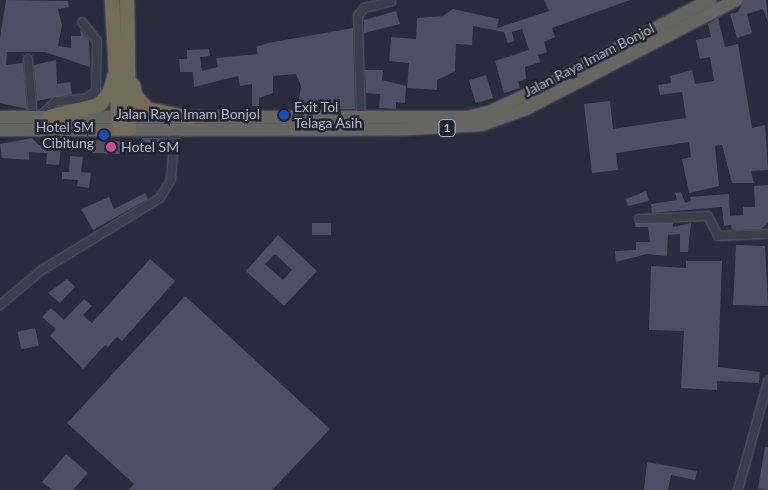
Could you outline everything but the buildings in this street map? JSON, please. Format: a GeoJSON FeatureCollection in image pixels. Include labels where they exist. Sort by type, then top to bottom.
{"type":"FeatureCollection","features":[{"type":"Feature","properties":{"kind":"highway"},"geometry":{"type":"LineString","coordinates":[[112,0],[124,66],[140,105],[190,118]]}},
{"type":"Feature","properties":{"kind":"highway"},"geometry":{"type":"LineString","coordinates":[[124,123],[127,0]]}},
{"type":"Feature","properties":{"kind":"highway","name":"Jalan Raya Imam Bonjol"},"geometry":{"type":"LineString","coordinates":[[0,130],[190,118],[361,119],[468,117],[492,111],[710,0]]}},
{"type":"Feature","properties":{"kind":"highway","name":"Jalan Raya Imam Bonjol"},"geometry":{"type":"LineString","coordinates":[[0,117],[40,117],[124,123],[175,130],[481,125],[526,108],[736,0]]}},
{"type":"Feature","properties":{"kind":"highway"},"geometry":{"type":"LineString","coordinates":[[40,117],[99,105],[110,92],[124,66]]}},
{"type":"Feature","properties":{"kind":"street"},"geometry":{"type":"LineString","coordinates":[[361,119],[358,16],[364,8],[390,2]]}},
{"type":"Feature","properties":{"kind":"street"},"geometry":{"type":"LineString","coordinates":[[40,117],[56,100],[84,99],[96,92],[97,41],[82,22]]}},
{"type":"Feature","properties":{"kind":"street"},"geometry":{"type":"LineString","coordinates":[[28,58],[40,117]]}},
{"type":"Feature","properties":{"kind":"street"},"geometry":{"type":"LineString","coordinates":[[0,305],[42,270],[160,198],[171,180],[175,130]]}},
{"type":"Feature","properties":{"kind":"street"},"geometry":{"type":"LineString","coordinates":[[639,219],[708,216],[718,236],[768,234]]}},
{"type":"Feature","properties":{"kind":"street"},"geometry":{"type":"LineString","coordinates":[[738,490],[768,381]]}},
{"type":"Feature","properties":{"kind":"place","name":"Exit Tol Telaga Asih"},"geometry":{"type":"Point","coordinates":[284,115]}},
{"type":"Feature","properties":{"kind":"place","name":"Hotel SM Cibitung"},"geometry":{"type":"Point","coordinates":[104,135]}},
{"type":"Feature","properties":{"kind":"place","name":"Hotel SM"},"geometry":{"type":"Point","coordinates":[111,147]}}]}
